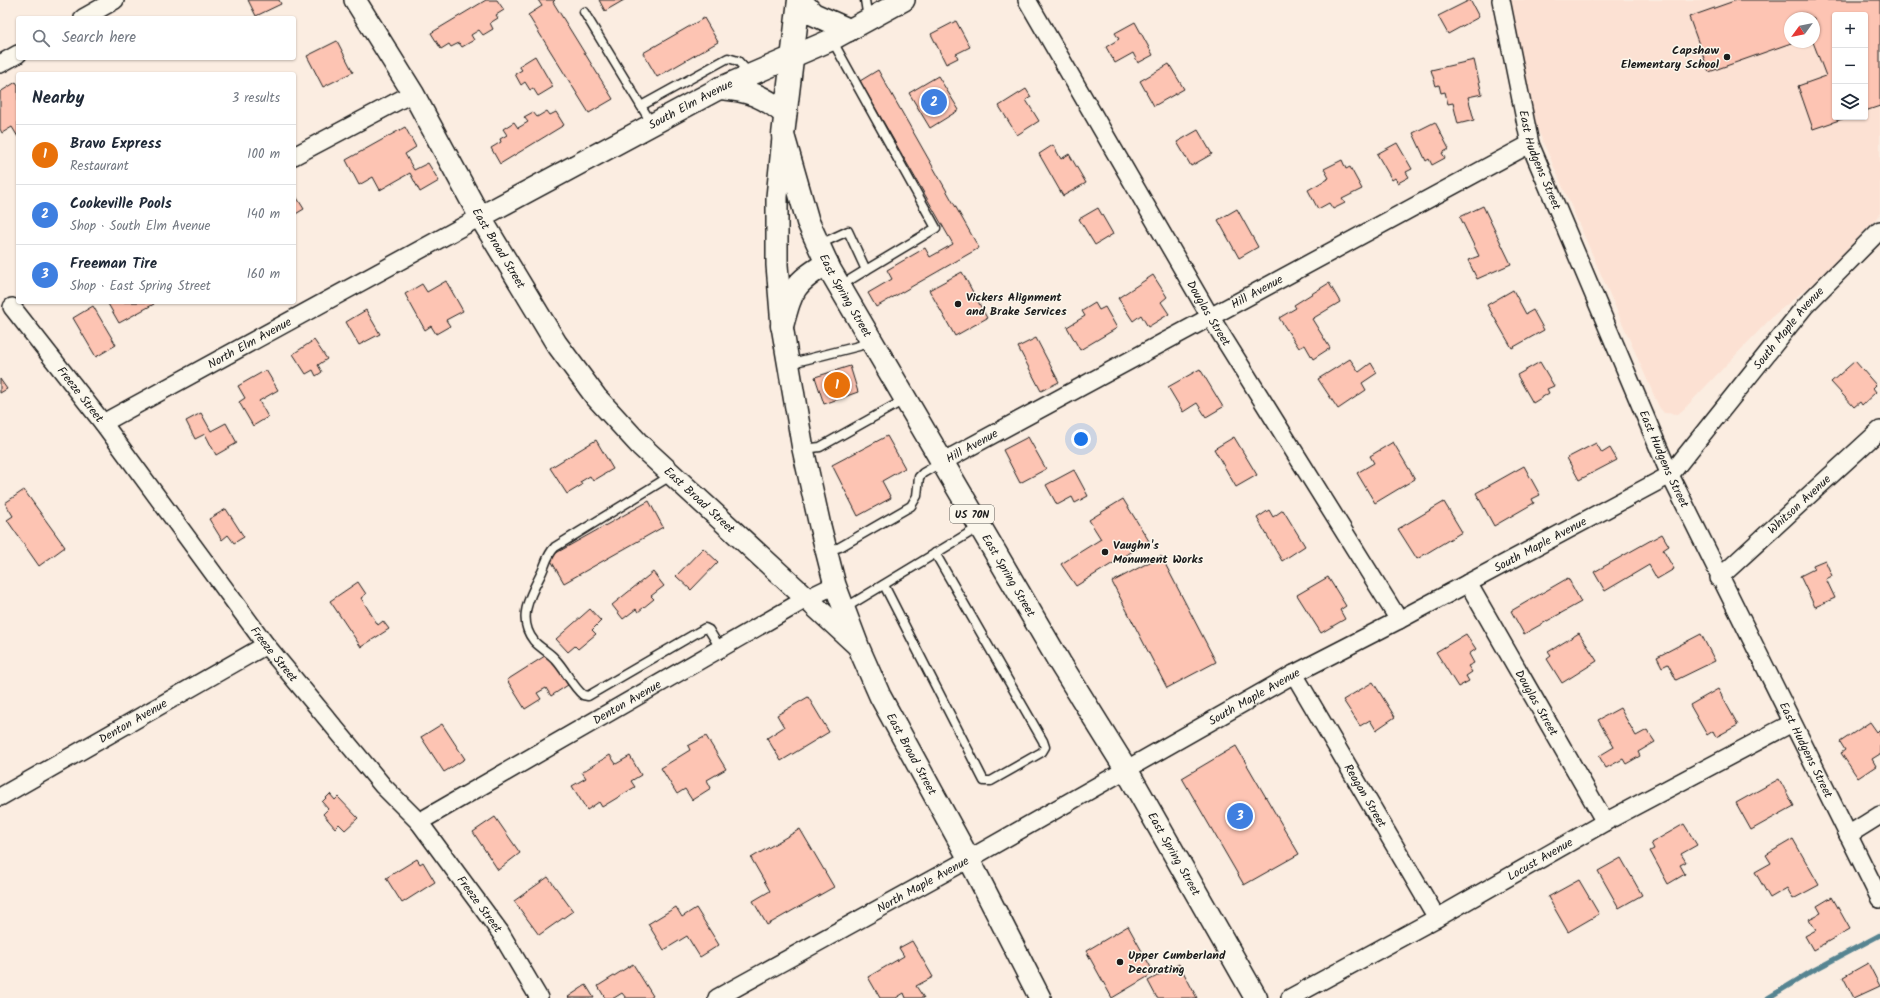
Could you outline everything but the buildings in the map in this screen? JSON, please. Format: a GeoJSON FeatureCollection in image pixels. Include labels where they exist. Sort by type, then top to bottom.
{"type":"FeatureCollection","features":[{"type":"Feature","properties":{"kind":"main road"},"geometry":{"type":"LineString","coordinates":[[800,0],[813,14],[840,35]]}},
{"type":"Feature","properties":{"kind":"main road","name":"East Spring Street"},"geometry":{"type":"LineString","coordinates":[[800,0],[784,125],[808,222],[822,254],[869,340],[1060,663],[1126,770],[1256,998]]}},
{"type":"Feature","properties":{"kind":"main road"},"geometry":{"type":"LineString","coordinates":[[720,88],[740,89],[760,96],[773,103],[784,125]]}},
{"type":"Feature","properties":{"kind":"main road"},"geometry":{"type":"LineString","coordinates":[[782,326],[790,298],[797,284],[811,273],[822,254]]}},
{"type":"Feature","properties":{"kind":"street"},"geometry":{"type":"LineString","coordinates":[[87,16],[115,0]]}},
{"type":"Feature","properties":{"kind":"street","name":"East Broad Street"},"geometry":{"type":"LineString","coordinates":[[355,0],[413,92],[480,217],[556,343],[596,397],[640,445],[858,646],[880,696],[969,859],[1040,998]]}},
{"type":"Feature","properties":{"kind":"street","name":"South Elm Avenue"},"geometry":{"type":"LineString","coordinates":[[480,217],[720,88],[840,35],[867,10],[904,0]]}},
{"type":"Feature","properties":{"kind":"street","name":"Douglas Street"},"geometry":{"type":"LineString","coordinates":[[1027,0],[1211,318],[1399,620]]}},
{"type":"Feature","properties":{"kind":"street","name":"East Hudgens Street"},"geometry":{"type":"LineString","coordinates":[[1501,0],[1530,144],[1670,476],[1880,898]]}},
{"type":"Feature","properties":{"kind":"street"},"geometry":{"type":"LineString","coordinates":[[0,64],[16,55]]}},
{"type":"Feature","properties":{"kind":"street"},"geometry":{"type":"LineString","coordinates":[[296,155],[413,92]]}},
{"type":"Feature","properties":{"kind":"street"},"geometry":{"type":"LineString","coordinates":[[784,125],[777,197],[777,265],[782,326],[802,449],[826,551],[844,609],[858,646]]}},
{"type":"Feature","properties":{"kind":"street","name":"Hill Avenue"},"geometry":{"type":"LineString","coordinates":[[942,462],[1211,318],[1530,144]]}},
{"type":"Feature","properties":{"kind":"street","name":"North Elm Avenue"},"geometry":{"type":"LineString","coordinates":[[103,423],[480,217]]}},
{"type":"Feature","properties":{"kind":"street","name":"South Maple Avenue"},"geometry":{"type":"LineString","coordinates":[[1126,770],[1294,674],[1670,476],[1805,306],[1880,230]]}},
{"type":"Feature","properties":{"kind":"street","name":"Freeze Street"},"geometry":{"type":"LineString","coordinates":[[11,308],[103,423],[266,645],[383,786],[419,822],[500,932],[539,998]]}},
{"type":"Feature","properties":{"kind":"street","name":"Whitson Avenue"},"geometry":{"type":"LineString","coordinates":[[1720,578],[1880,430]]}},
{"type":"Feature","properties":{"kind":"street","name":"Douglas Street"},"geometry":{"type":"LineString","coordinates":[[1468,583],[1605,822]]}},
{"type":"Feature","properties":{"kind":"street","name":"Denton Avenue"},"geometry":{"type":"LineString","coordinates":[[419,822],[806,599],[836,585]]}},
{"type":"Feature","properties":{"kind":"street","name":"Denton Avenue"},"geometry":{"type":"LineString","coordinates":[[0,797],[266,645]]}},
{"type":"Feature","properties":{"kind":"street","name":"Reagan Street"},"geometry":{"type":"LineString","coordinates":[[1294,674],[1437,918]]}},
{"type":"Feature","properties":{"kind":"street","name":"Locust Avenue"},"geometry":{"type":"LineString","coordinates":[[1290,998],[1437,918],[1605,822],[1792,723]]}},
{"type":"Feature","properties":{"kind":"street","name":"North Maple Avenue"},"geometry":{"type":"LineString","coordinates":[[717,998],[969,859],[1126,770]]}},
{"type":"Feature","properties":{"kind":"street"},"geometry":{"type":"LineString","coordinates":[[1848,835],[1880,815]]}},
{"type":"Feature","properties":{"kind":"lane"},"geometry":{"type":"LineString","coordinates":[[584,12],[653,124]]}},
{"type":"Feature","properties":{"kind":"lane"},"geometry":{"type":"LineString","coordinates":[[839,287],[936,228],[840,35]]}},
{"type":"Feature","properties":{"kind":"lane"},"geometry":{"type":"LineString","coordinates":[[641,106],[728,58],[738,61],[750,75]]}},
{"type":"Feature","properties":{"kind":"lane"},"geometry":{"type":"LineString","coordinates":[[822,254],[848,231],[866,270]]}},
{"type":"Feature","properties":{"kind":"lane"},"geometry":{"type":"LineString","coordinates":[[788,364],[859,346],[869,340]]}},
{"type":"Feature","properties":{"kind":"lane"},"geometry":{"type":"LineString","coordinates":[[802,449],[820,447],[905,399]]}},
{"type":"Feature","properties":{"kind":"lane"},"geometry":{"type":"LineString","coordinates":[[826,551],[840,547],[911,506],[917,496],[919,477],[922,473],[942,462]]}},
{"type":"Feature","properties":{"kind":"lane"},"geometry":{"type":"LineString","coordinates":[[672,475],[555,547],[548,554],[545,566],[527,601],[524,614],[525,622],[534,641],[555,659],[583,695],[588,696],[705,628],[709,630],[720,648]]}},
{"type":"Feature","properties":{"kind":"lane"},"geometry":{"type":"LineString","coordinates":[[844,609],[980,527]]}},
{"type":"Feature","properties":{"kind":"lane"},"geometry":{"type":"LineString","coordinates":[[884,585],[984,781],[991,781],[1042,752],[1045,747],[1043,741],[935,553]]}},
{"type":"Feature","properties":{"kind":"shaded area"},"geometry":{"type":"Polygon","coordinates":[[[1509,0],[1880,0],[1880,215],[1816,281],[1774,315],[1684,409],[1678,414],[1664,413],[1659,407],[1533,119],[1509,0]]]}},
{"type":"Feature","properties":{"kind":"waterway"},"geometry":{"type":"LineString","coordinates":[[1768,998],[1814,970],[1880,935]]}},
{"type":"Feature","properties":{"kind":"place","name":"Capshaw Elementary School"},"geometry":{"type":"Point","coordinates":[1727,57]}},
{"type":"Feature","properties":{"kind":"place","name":"Cookeville Pools"},"geometry":{"type":"Point","coordinates":[934,102]}},
{"type":"Feature","properties":{"kind":"place","name":"Vickers Alignment and Brake Services"},"geometry":{"type":"Point","coordinates":[958,304]}},
{"type":"Feature","properties":{"kind":"place","name":"Bravo Express"},"geometry":{"type":"Point","coordinates":[837,385]}},
{"type":"Feature","properties":{"kind":"place","name":"Vaughn's Monument Works"},"geometry":{"type":"Point","coordinates":[1105,552]}},
{"type":"Feature","properties":{"kind":"place","name":"Freeman Tire"},"geometry":{"type":"Point","coordinates":[1240,816]}},
{"type":"Feature","properties":{"kind":"place","name":"Upper Cumberland Decorating"},"geometry":{"type":"Point","coordinates":[1120,962]}}]}
